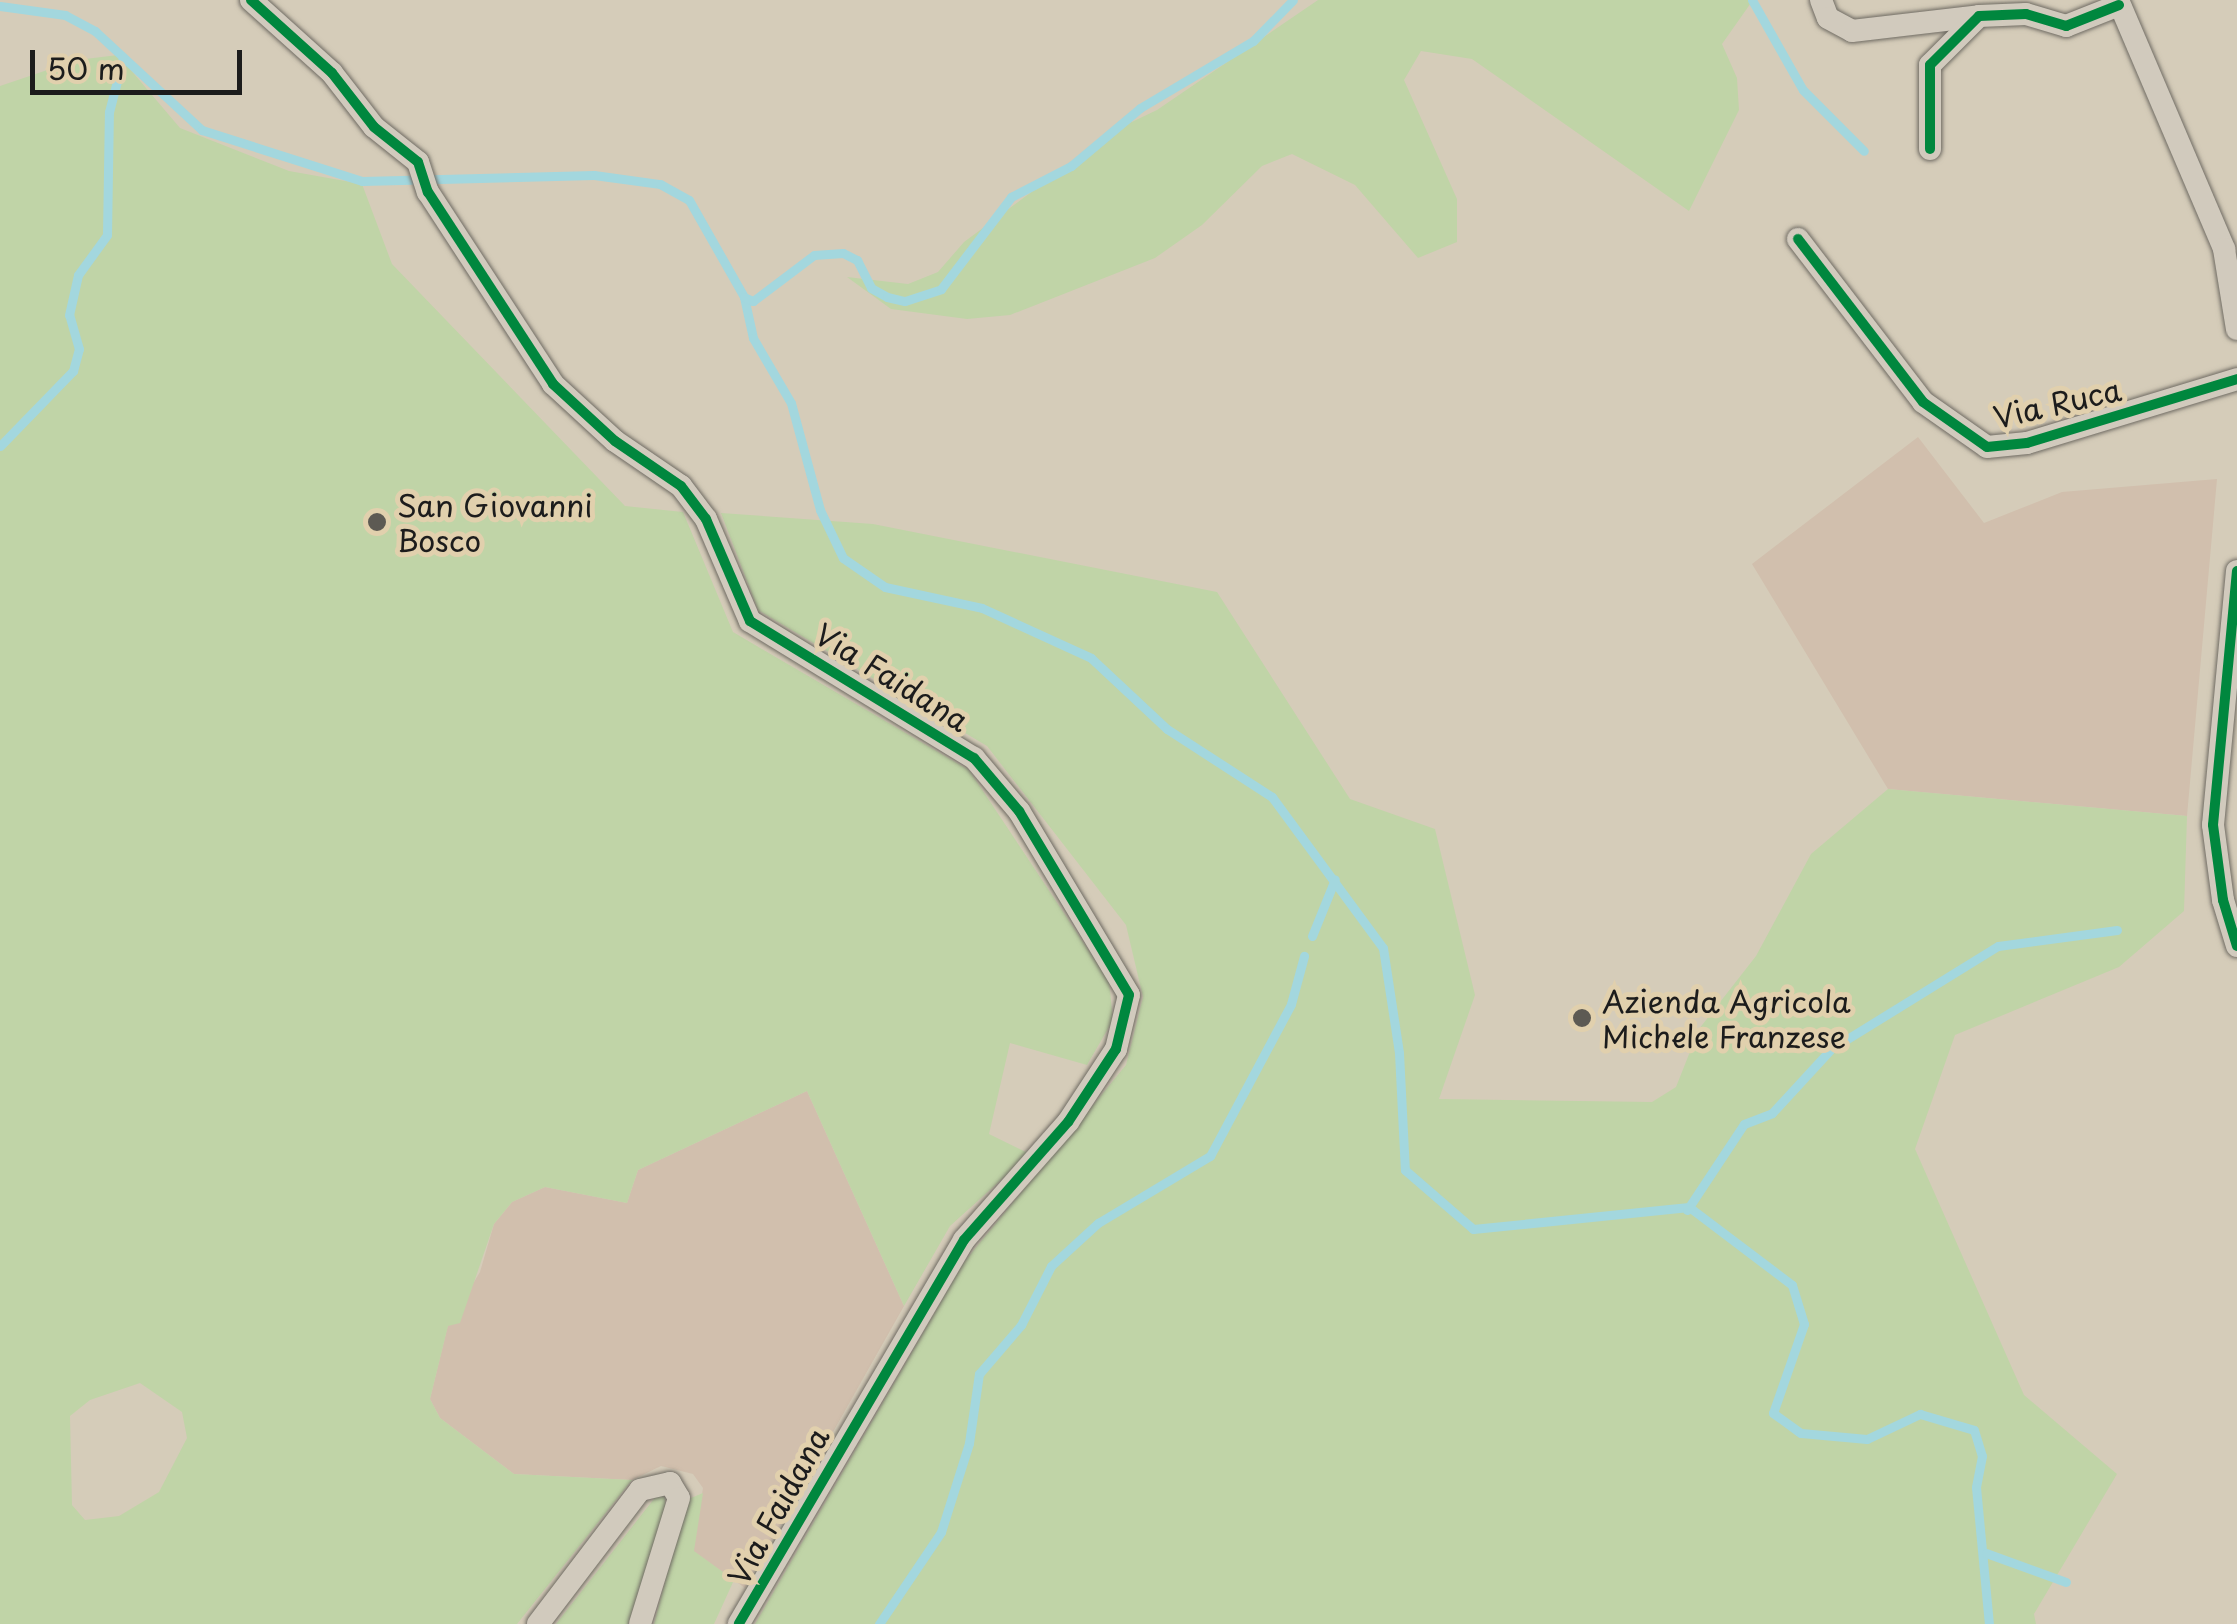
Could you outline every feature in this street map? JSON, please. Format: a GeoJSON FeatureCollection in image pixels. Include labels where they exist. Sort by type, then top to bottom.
{"type":"FeatureCollection","features":[{"type":"Feature","properties":{"kind":"street","name":"Via Faidana"},"geometry":{"type":"LineString","coordinates":[[252,0],[332,73],[374,127],[418,162],[428,192],[552,384],[615,441],[681,486],[706,518],[750,621],[974,758],[1019,811],[1129,994],[1116,1049],[1056,1138],[964,1240],[739,1624]]}},
{"type":"Feature","properties":{"kind":"street"},"geometry":{"type":"LineString","coordinates":[[1821,0],[1828,18],[1852,31],[2026,14],[2066,26],[2119,2],[2224,249],[2237,329]]}},
{"type":"Feature","properties":{"kind":"street"},"geometry":{"type":"LineString","coordinates":[[1930,150],[1930,65],[1978,16]]}},
{"type":"Feature","properties":{"kind":"street","name":"Via Ruca"},"geometry":{"type":"LineString","coordinates":[[1798,238],[1923,402],[1987,447],[2027,443],[2237,379]]}},
{"type":"Feature","properties":{"kind":"street"},"geometry":{"type":"LineString","coordinates":[[2237,571],[2213,825],[2222,900],[2237,946]]}},
{"type":"Feature","properties":{"kind":"street"},"geometry":{"type":"LineString","coordinates":[[538,1624],[640,1490],[670,1483],[679,1498],[640,1624]]}},
{"type":"Feature","properties":{"kind":"shaded area"},"geometry":{"type":"Polygon","coordinates":[[[1918,437],[1984,523],[2062,492],[2217,479],[2187,816],[1888,789],[1752,564],[1918,437]]]}},
{"type":"Feature","properties":{"kind":"shaded area"},"geometry":{"type":"Polygon","coordinates":[[[807,1091],[904,1306],[745,1588],[693,1551],[703,1488],[693,1474],[661,1466],[632,1480],[514,1474],[440,1418],[430,1399],[448,1325],[480,1272],[494,1224],[512,1202],[545,1187],[627,1203],[638,1170],[807,1091]]]}},
{"type":"Feature","properties":{"kind":"green space"},"geometry":{"type":"Polygon","coordinates":[[[1318,0],[1753,0],[1722,44],[1737,78],[1739,110],[1689,211],[1472,59],[1421,51],[1404,80],[1457,199],[1457,242],[1418,258],[1355,185],[1292,154],[1262,166],[1202,225],[1155,258],[1010,315],[967,319],[891,309],[847,277],[908,284],[938,272],[964,242],[1115,130],[1157,110],[1318,0]]]}},
{"type":"Feature","properties":{"kind":"green space"},"geometry":{"type":"Polygon","coordinates":[[[118,55],[180,128],[289,171],[362,184],[392,264],[625,506],[683,512],[733,632],[969,770],[1109,981],[1113,1020],[1087,1065],[1010,1043],[989,1134],[1030,1154],[950,1226],[904,1306],[807,1091],[638,1170],[627,1203],[545,1187],[512,1202],[494,1224],[460,1323],[448,1326],[430,1399],[440,1418],[514,1474],[632,1480],[517,1624],[0,1624],[0,86],[77,60],[118,55]],[[140,1383],[90,1400],[70,1416],[72,1505],[85,1520],[119,1516],[159,1492],[187,1438],[182,1412],[140,1383]]]}},
{"type":"Feature","properties":{"kind":"green space"},"geometry":{"type":"Polygon","coordinates":[[[721,513],[873,524],[1217,592],[1350,799],[1435,829],[1475,995],[1439,1099],[1652,1102],[1676,1087],[1699,1029],[1756,956],[1811,854],[1888,789],[2187,816],[2184,911],[2119,967],[1955,1035],[1915,1149],[2024,1395],[2117,1474],[2034,1614],[2036,1624],[755,1624],[964,1262],[1126,1065],[1143,997],[1126,925],[987,746],[758,610],[721,513]]]}},
{"type":"Feature","properties":{"kind":"green space"},"geometry":{"type":"Polygon","coordinates":[[[703,1493],[694,1551],[734,1580],[714,1624],[654,1624],[686,1500],[703,1493]]]}},
{"type":"Feature","properties":{"kind":"green space"},"geometry":{"type":"Polygon","coordinates":[[[657,1495],[665,1497],[665,1509],[628,1624],[556,1624],[657,1495]]]}},
{"type":"Feature","properties":{"kind":"waterway"},"geometry":{"type":"LineString","coordinates":[[744,297],[753,301],[814,255],[843,253],[857,260],[871,288],[887,297],[905,301],[941,289],[1011,197],[1071,166],[1140,108],[1253,41],[1293,0]]}},
{"type":"Feature","properties":{"kind":"waterway"},"geometry":{"type":"LineString","coordinates":[[1752,0],[1803,90],[1864,151]]}},
{"type":"Feature","properties":{"kind":"waterway"},"geometry":{"type":"LineString","coordinates":[[0,6],[65,15],[95,31],[202,130],[362,181],[594,175],[660,184],[689,200],[744,297],[753,338],[791,403],[820,510],[843,558],[885,587],[982,608],[1091,658],[1167,729],[1272,797],[1383,948],[1399,1053],[1405,1170],[1473,1229],[1689,1207],[1792,1285],[1804,1324],[1773,1413],[1801,1433],[1867,1439],[1920,1414],[1974,1430],[1982,1456],[1976,1487],[1989,1624]]}},
{"type":"Feature","properties":{"kind":"waterway"},"geometry":{"type":"LineString","coordinates":[[0,446],[73,371],[79,349],[69,315],[78,275],[107,235],[109,112],[123,58]]}},
{"type":"Feature","properties":{"kind":"waterway"},"geometry":{"type":"LineString","coordinates":[[1312,936],[1335,879]]}},
{"type":"Feature","properties":{"kind":"waterway"},"geometry":{"type":"LineString","coordinates":[[1687,1210],[1744,1124],[1772,1113],[1831,1049],[1998,946],[2117,930]]}},
{"type":"Feature","properties":{"kind":"waterway"},"geometry":{"type":"LineString","coordinates":[[879,1624],[941,1532],[969,1443],[979,1374],[1021,1325],[1051,1266],[1098,1223],[1210,1156],[1291,1004],[1304,956]]}},
{"type":"Feature","properties":{"kind":"waterway"},"geometry":{"type":"LineString","coordinates":[[1986,1553],[2066,1582]]}},
{"type":"Feature","properties":{"kind":"cycle path"},"geometry":{"type":"LineString","coordinates":[[251,0],[332,73],[374,127],[418,162],[428,192],[553,384],[615,441],[681,486],[706,519],[750,621],[974,758],[1019,811],[1129,995],[1116,1049],[1068,1122],[964,1240],[739,1624]]}},
{"type":"Feature","properties":{"kind":"cycle path"},"geometry":{"type":"LineString","coordinates":[[1930,149],[1930,65],[1979,16],[2026,14],[2066,26],[2119,5]]}},
{"type":"Feature","properties":{"kind":"cycle path"},"geometry":{"type":"LineString","coordinates":[[1798,239],[1923,402],[1987,447],[2027,443],[2237,379]]}},
{"type":"Feature","properties":{"kind":"cycle path"},"geometry":{"type":"LineString","coordinates":[[2237,571],[2213,825],[2223,900],[2237,946]]}},
{"type":"Feature","properties":{"kind":"place","name":"San Giovanni Bosco"},"geometry":{"type":"Point","coordinates":[377,522]}},
{"type":"Feature","properties":{"kind":"place","name":"Azienda Agricola Michele Franzese"},"geometry":{"type":"Point","coordinates":[1582,1018]}}]}
